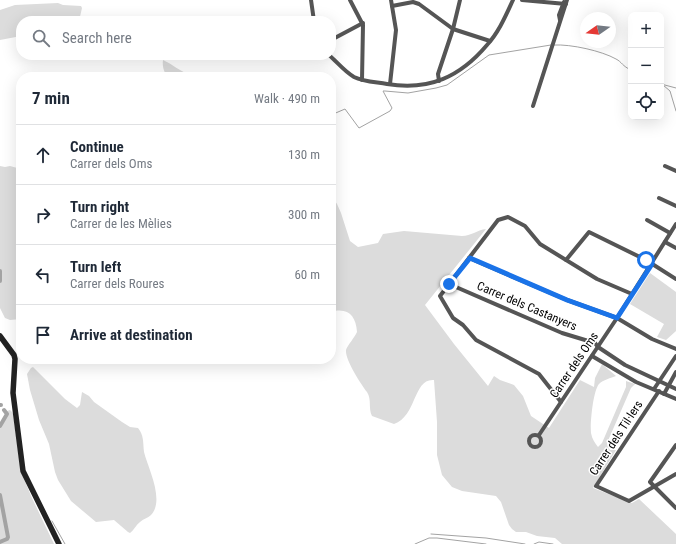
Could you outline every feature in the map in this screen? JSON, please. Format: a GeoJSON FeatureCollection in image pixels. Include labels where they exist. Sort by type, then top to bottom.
{"type":"FeatureCollection","features":[{"type":"Feature","properties":{"kind":"street"},"geometry":{"type":"LineString","coordinates":[[311,0],[313,16]]}},
{"type":"Feature","properties":{"kind":"street"},"geometry":{"type":"LineString","coordinates":[[350,0],[363,23],[362,80]]}},
{"type":"Feature","properties":{"kind":"street"},"geometry":{"type":"LineString","coordinates":[[390,84],[396,30],[391,0]]}},
{"type":"Feature","properties":{"kind":"street"},"geometry":{"type":"LineString","coordinates":[[439,81],[438,74],[453,29],[460,0]]}},
{"type":"Feature","properties":{"kind":"street"},"geometry":{"type":"LineString","coordinates":[[335,60],[353,76],[362,80],[411,86],[439,81],[467,64],[490,41],[502,23],[512,2],[522,0],[565,2],[533,106]]}},
{"type":"Feature","properties":{"kind":"street"},"geometry":{"type":"LineString","coordinates":[[392,6],[413,2],[419,4],[453,29],[490,41]]}},
{"type":"Feature","properties":{"kind":"street"},"geometry":{"type":"LineString","coordinates":[[336,37],[363,23]]}},
{"type":"Feature","properties":{"kind":"street"},"geometry":{"type":"LineString","coordinates":[[665,166],[676,171]]}},
{"type":"Feature","properties":{"kind":"street"},"geometry":{"type":"LineString","coordinates":[[659,198],[676,206]]}},
{"type":"Feature","properties":{"kind":"street"},"geometry":{"type":"LineString","coordinates":[[561,402],[539,374],[476,340],[463,325],[453,318],[440,296],[498,220],[508,217],[525,226],[540,244],[597,279],[632,294]]}},
{"type":"Feature","properties":{"kind":"street"},"geometry":{"type":"LineString","coordinates":[[646,220],[670,233]]}},
{"type":"Feature","properties":{"kind":"street","name":"Carrer dels Oms"},"geometry":{"type":"LineString","coordinates":[[539,435],[617,318],[676,224]]}},
{"type":"Feature","properties":{"kind":"street"},"geometry":{"type":"LineString","coordinates":[[566,260],[589,232],[652,264],[676,279]]}},
{"type":"Feature","properties":{"kind":"street"},"geometry":{"type":"LineString","coordinates":[[665,242],[676,248]]}},
{"type":"Feature","properties":{"kind":"street"},"geometry":{"type":"LineString","coordinates":[[470,258],[567,300],[617,318],[652,339],[676,349]]}},
{"type":"Feature","properties":{"kind":"street","name":"Carrer dels Castanyers"},"geometry":{"type":"LineString","coordinates":[[449,284],[562,333],[595,343],[598,347],[625,365],[676,388]]}},
{"type":"Feature","properties":{"kind":"street"},"geometry":{"type":"LineString","coordinates":[[0,336],[15,358],[13,393],[23,471],[59,544]]}},
{"type":"Feature","properties":{"kind":"street"},"geometry":{"type":"LineString","coordinates":[[592,356],[636,382],[676,399]]}},
{"type":"Feature","properties":{"kind":"street","name":"Carrer dels Til·lers"},"geometry":{"type":"LineString","coordinates":[[655,486],[628,501],[596,486],[657,390],[660,380],[676,356]]}},
{"type":"Feature","properties":{"kind":"street"},"geometry":{"type":"LineString","coordinates":[[622,373],[625,365]]}},
{"type":"Feature","properties":{"kind":"street"},"geometry":{"type":"LineString","coordinates":[[664,394],[676,372]]}},
{"type":"Feature","properties":{"kind":"street"},"geometry":{"type":"LineString","coordinates":[[676,445],[650,482],[676,508]]}},
{"type":"Feature","properties":{"kind":"street"},"geometry":{"type":"LineString","coordinates":[[655,486],[676,474]]}},
{"type":"Feature","properties":{"kind":"shaded area"},"geometry":{"type":"Polygon","coordinates":[[[58,3],[63,5],[81,6],[82,8],[80,16],[16,16],[16,37],[0,40],[0,10],[15,5],[58,3]]]}},
{"type":"Feature","properties":{"kind":"shaded area"},"geometry":{"type":"Polygon","coordinates":[[[163,60],[184,72],[165,72],[163,60]]]}},
{"type":"Feature","properties":{"kind":"shaded area"},"geometry":{"type":"Polygon","coordinates":[[[0,166],[10,166],[16,168],[16,319],[10,320],[5,318],[0,308],[0,166]]]}},
{"type":"Feature","properties":{"kind":"shaded area"},"geometry":{"type":"Polygon","coordinates":[[[336,202],[350,241],[358,247],[378,243],[383,234],[404,231],[462,236],[486,229],[425,305],[488,386],[494,376],[514,385],[523,396],[531,416],[549,428],[580,380],[594,387],[595,378],[602,364],[616,376],[599,384],[595,393],[591,433],[598,447],[602,443],[626,387],[626,381],[635,384],[631,388],[607,443],[610,450],[616,450],[593,488],[632,503],[639,499],[676,534],[676,544],[562,544],[555,538],[537,536],[526,532],[516,532],[509,525],[501,502],[496,496],[462,491],[452,487],[442,475],[437,455],[437,422],[434,380],[427,381],[422,385],[407,413],[401,420],[394,424],[372,416],[367,392],[354,372],[346,354],[347,348],[357,332],[355,321],[350,314],[337,311],[336,202]]]}},
{"type":"Feature","properties":{"kind":"shaded area"},"geometry":{"type":"Polygon","coordinates":[[[650,273],[676,292],[676,331],[666,340],[657,337],[664,324],[630,304],[650,273]]]}},
{"type":"Feature","properties":{"kind":"shaded area"},"geometry":{"type":"Polygon","coordinates":[[[33,367],[65,399],[77,408],[80,405],[82,392],[122,422],[130,427],[138,428],[140,431],[143,439],[144,452],[154,484],[156,501],[155,509],[151,515],[139,523],[130,533],[114,520],[96,522],[71,501],[58,480],[49,444],[39,420],[30,390],[27,374],[33,367]]]}},
{"type":"Feature","properties":{"kind":"shaded area"},"geometry":{"type":"Polygon","coordinates":[[[10,410],[13,414],[21,472],[54,544],[0,544],[0,424],[7,411],[10,410]]]}},
{"type":"Feature","properties":{"kind":"waterway"},"geometry":{"type":"LineString","coordinates":[[336,113],[345,109],[359,128],[390,111],[392,108],[383,91],[408,93],[447,85],[489,55],[551,45]]}},
{"type":"Feature","properties":{"kind":"waterway"},"geometry":{"type":"LineString","coordinates":[[554,45],[577,47],[603,53],[618,60],[628,68]]}},
{"type":"Feature","properties":{"kind":"waterway"},"geometry":{"type":"LineString","coordinates":[[664,85],[676,88]]}},
{"type":"Feature","properties":{"kind":"waterway"},"geometry":{"type":"LineString","coordinates":[[664,86],[670,91],[676,111]]}},
{"type":"Feature","properties":{"kind":"waterway"},"geometry":{"type":"LineString","coordinates":[[0,271],[0,281]]}},
{"type":"Feature","properties":{"kind":"waterway"},"geometry":{"type":"LineString","coordinates":[[0,426],[7,414],[4,410]]}},
{"type":"Feature","properties":{"kind":"waterway"},"geometry":{"type":"LineString","coordinates":[[0,495],[8,537],[0,542]]}},
{"type":"Feature","properties":{"kind":"waterway"},"geometry":{"type":"LineString","coordinates":[[52,521],[65,544]]}},
{"type":"Feature","properties":{"kind":"waterway"},"geometry":{"type":"LineString","coordinates":[[431,534],[486,538],[525,544]]}},
{"type":"Feature","properties":{"kind":"waterway"},"geometry":{"type":"LineString","coordinates":[[415,544],[429,538],[486,544]]}},
{"type":"Feature","properties":{"kind":"waterway"},"geometry":{"type":"LineString","coordinates":[[534,544],[539,542],[553,544]]}},
{"type":"Feature","properties":{"kind":"route"},"geometry":{"type":"LineString","coordinates":[[449,284],[470,258],[567,300],[617,318],[652,264],[646,260]]}}]}
